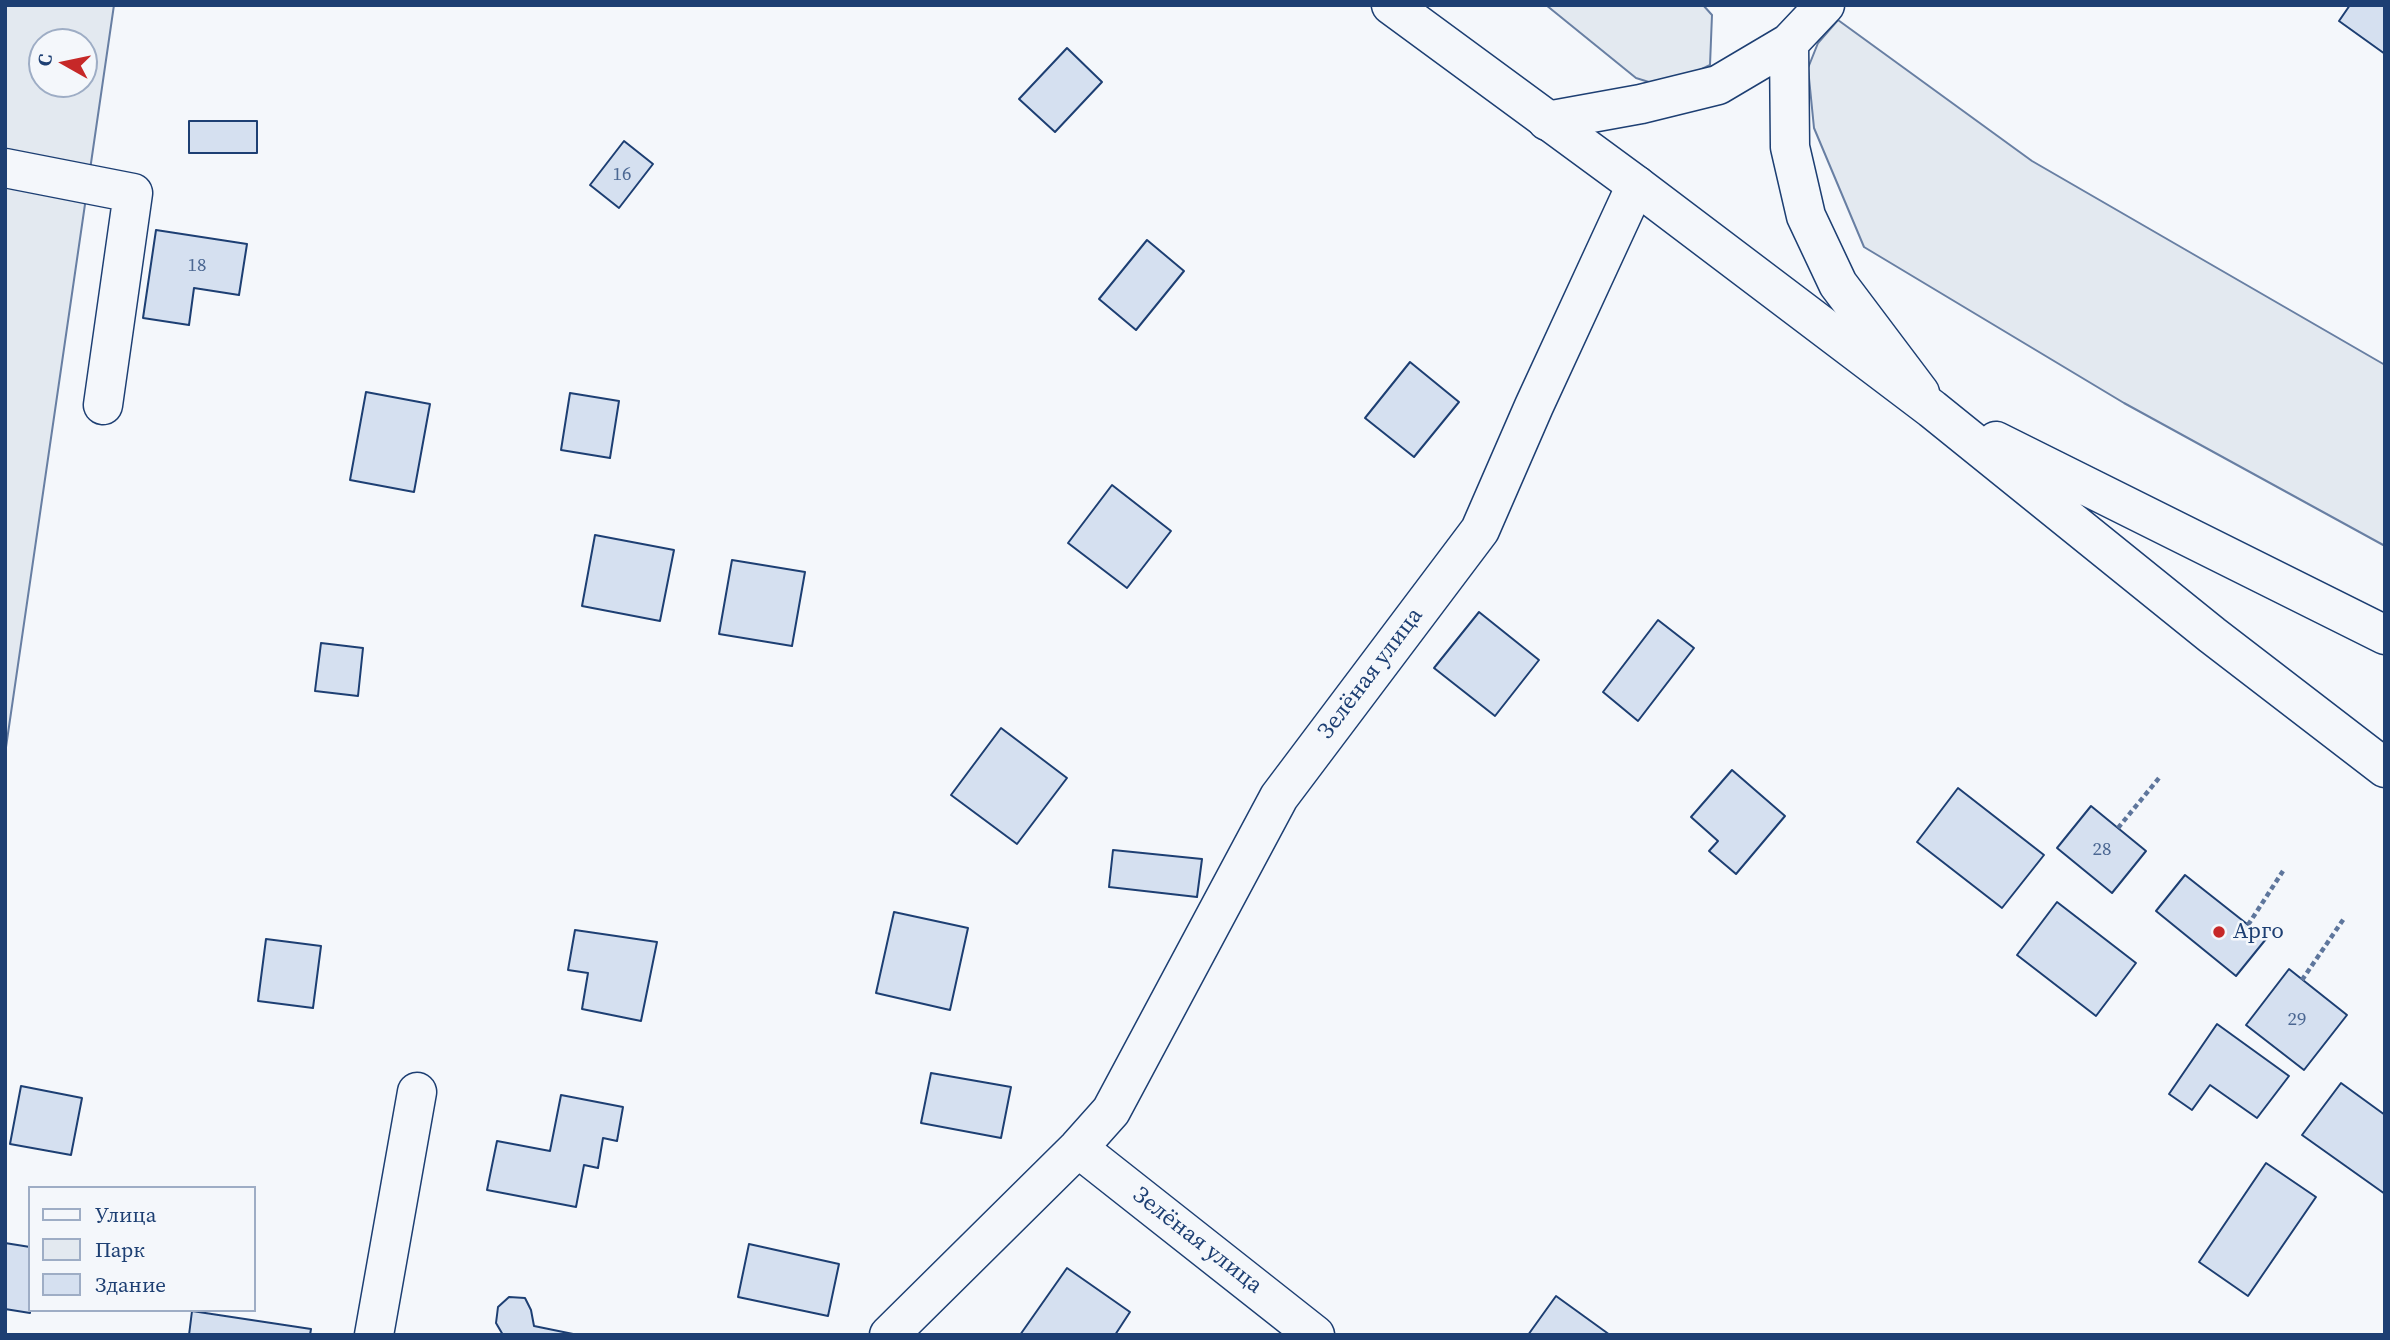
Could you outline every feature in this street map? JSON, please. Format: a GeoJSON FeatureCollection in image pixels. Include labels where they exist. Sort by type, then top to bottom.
{"type":"FeatureCollection","features":[{"type":"Feature","properties":{"kind":"street"},"geometry":{"type":"LineString","coordinates":[[1391,5],[1636,185],[1932,409],[2212,635],[2385,768]]}},
{"type":"Feature","properties":{"kind":"street"},"geometry":{"type":"LineString","coordinates":[[1546,121],[1641,104],[1718,85],[1789,43],[1825,5]]}},
{"type":"Feature","properties":{"kind":"street"},"geometry":{"type":"LineString","coordinates":[[1789,43],[1790,147],[1807,216],[1838,284],[1932,409],[2385,635]]}},
{"type":"Feature","properties":{"kind":"street"},"geometry":{"type":"LineString","coordinates":[[5,168],[133,193],[103,405]]}},
{"type":"Feature","properties":{"kind":"street","name":"Зелёная улица"},"geometry":{"type":"LineString","coordinates":[[889,1335],[1111,1111],[1279,797],[1480,530],[1636,185]]}},
{"type":"Feature","properties":{"kind":"street"},"geometry":{"type":"LineString","coordinates":[[374,1335],[417,1092]]}},
{"type":"Feature","properties":{"kind":"street","name":"Зелёная улица"},"geometry":{"type":"LineString","coordinates":[[1077,1148],[1315,1335]]}},
{"type":"Feature","properties":{"kind":"path"},"geometry":{"type":"LineString","coordinates":[[2118,828],[2159,778]]}},
{"type":"Feature","properties":{"kind":"path"},"geometry":{"type":"LineString","coordinates":[[2248,925],[2283,871]]}},
{"type":"Feature","properties":{"kind":"path"},"geometry":{"type":"LineString","coordinates":[[2302,980],[2345,917]]}},
{"type":"Feature","properties":{"kind":"green space"},"geometry":{"type":"Polygon","coordinates":[[[5,5],[114,5],[5,754],[5,5]]]}},
{"type":"Feature","properties":{"kind":"green space"},"geometry":{"type":"Polygon","coordinates":[[[1546,5],[1703,5],[1712,15],[1710,65],[1665,87],[1636,78],[1546,5]]]}},
{"type":"Feature","properties":{"kind":"green space"},"geometry":{"type":"Polygon","coordinates":[[[1838,20],[2032,161],[2385,365],[2385,546],[2124,403],[1864,247],[1814,128],[1808,68],[1818,43],[1838,20]]]}},
{"type":"Feature","properties":{"kind":"building"},"geometry":{"type":"Polygon","coordinates":[[[2350,5],[2385,5],[2385,54],[2339,21],[2350,5]]]}},
{"type":"Feature","properties":{"kind":"building"},"geometry":{"type":"Polygon","coordinates":[[[1067,48],[1102,82],[1055,132],[1019,99],[1067,48]]]}},
{"type":"Feature","properties":{"kind":"building"},"geometry":{"type":"Polygon","coordinates":[[[189,121],[257,121],[257,153],[189,153],[189,121]]]}},
{"type":"Feature","properties":{"kind":"building"},"geometry":{"type":"Polygon","coordinates":[[[624,141],[653,164],[619,208],[590,185],[624,141]]]}},
{"type":"Feature","properties":{"kind":"building"},"geometry":{"type":"Polygon","coordinates":[[[156,230],[247,244],[239,295],[194,288],[189,325],[143,318],[156,230]]]}},
{"type":"Feature","properties":{"kind":"building"},"geometry":{"type":"Polygon","coordinates":[[[1147,240],[1184,271],[1136,330],[1099,299],[1147,240]]]}},
{"type":"Feature","properties":{"kind":"building"},"geometry":{"type":"Polygon","coordinates":[[[1410,362],[1459,402],[1414,457],[1365,418],[1410,362]]]}},
{"type":"Feature","properties":{"kind":"building"},"geometry":{"type":"Polygon","coordinates":[[[366,392],[430,404],[414,492],[350,480],[366,392]]]}},
{"type":"Feature","properties":{"kind":"building"},"geometry":{"type":"Polygon","coordinates":[[[570,393],[619,401],[610,458],[561,450],[570,393]]]}},
{"type":"Feature","properties":{"kind":"building"},"geometry":{"type":"Polygon","coordinates":[[[1112,485],[1171,531],[1127,588],[1068,543],[1112,485]]]}},
{"type":"Feature","properties":{"kind":"building"},"geometry":{"type":"Polygon","coordinates":[[[595,535],[674,550],[660,621],[582,606],[595,535]]]}},
{"type":"Feature","properties":{"kind":"building"},"geometry":{"type":"Polygon","coordinates":[[[732,560],[805,572],[792,646],[719,634],[732,560]]]}},
{"type":"Feature","properties":{"kind":"building"},"geometry":{"type":"Polygon","coordinates":[[[1479,612],[1539,660],[1495,716],[1434,668],[1479,612]]]}},
{"type":"Feature","properties":{"kind":"building"},"geometry":{"type":"Polygon","coordinates":[[[1658,620],[1694,648],[1638,721],[1603,692],[1658,620]]]}},
{"type":"Feature","properties":{"kind":"building"},"geometry":{"type":"Polygon","coordinates":[[[321,643],[363,648],[358,696],[315,691],[321,643]]]}},
{"type":"Feature","properties":{"kind":"building"},"geometry":{"type":"Polygon","coordinates":[[[1001,728],[1067,778],[1017,844],[951,795],[1001,728]]]}},
{"type":"Feature","properties":{"kind":"building"},"geometry":{"type":"Polygon","coordinates":[[[1732,770],[1785,816],[1736,874],[1709,851],[1718,841],[1691,817],[1732,770]]]}},
{"type":"Feature","properties":{"kind":"building"},"geometry":{"type":"Polygon","coordinates":[[[1958,788],[2044,855],[2002,908],[1917,842],[1958,788]]]}},
{"type":"Feature","properties":{"kind":"building"},"geometry":{"type":"Polygon","coordinates":[[[2091,806],[2146,851],[2112,893],[2057,848],[2091,806]]]}},
{"type":"Feature","properties":{"kind":"building"},"geometry":{"type":"Polygon","coordinates":[[[1113,850],[1202,859],[1197,897],[1109,887],[1113,850]]]}},
{"type":"Feature","properties":{"kind":"building","name":"Арго"},"geometry":{"type":"Polygon","coordinates":[[[2185,875],[2266,939],[2236,976],[2156,911],[2185,875]]]}},
{"type":"Feature","properties":{"kind":"building"},"geometry":{"type":"Polygon","coordinates":[[[2057,902],[2136,963],[2096,1016],[2017,955],[2057,902]]]}},
{"type":"Feature","properties":{"kind":"building"},"geometry":{"type":"Polygon","coordinates":[[[894,912],[968,928],[950,1010],[876,993],[894,912]]]}},
{"type":"Feature","properties":{"kind":"building"},"geometry":{"type":"Polygon","coordinates":[[[575,930],[657,942],[641,1021],[582,1009],[588,973],[568,970],[575,930]]]}},
{"type":"Feature","properties":{"kind":"building"},"geometry":{"type":"Polygon","coordinates":[[[266,939],[321,946],[313,1008],[258,1001],[266,939]]]}},
{"type":"Feature","properties":{"kind":"building"},"geometry":{"type":"Polygon","coordinates":[[[2289,969],[2347,1015],[2304,1070],[2246,1025],[2289,969]]]}},
{"type":"Feature","properties":{"kind":"building"},"geometry":{"type":"Polygon","coordinates":[[[2217,1024],[2289,1076],[2257,1118],[2210,1085],[2192,1110],[2169,1094],[2217,1024]]]}},
{"type":"Feature","properties":{"kind":"building"},"geometry":{"type":"Polygon","coordinates":[[[931,1073],[1011,1087],[1001,1138],[921,1123],[931,1073]]]}},
{"type":"Feature","properties":{"kind":"building"},"geometry":{"type":"Polygon","coordinates":[[[2341,1083],[2385,1115],[2385,1194],[2302,1135],[2341,1083]]]}},
{"type":"Feature","properties":{"kind":"building"},"geometry":{"type":"Polygon","coordinates":[[[21,1086],[82,1098],[71,1155],[10,1144],[21,1086]]]}},
{"type":"Feature","properties":{"kind":"building"},"geometry":{"type":"Polygon","coordinates":[[[561,1095],[623,1107],[617,1141],[603,1138],[598,1168],[584,1165],[576,1207],[487,1190],[497,1141],[550,1151],[561,1095]]]}},
{"type":"Feature","properties":{"kind":"building"},"geometry":{"type":"Polygon","coordinates":[[[2266,1163],[2316,1197],[2248,1296],[2199,1262],[2266,1163]]]}},
{"type":"Feature","properties":{"kind":"building"},"geometry":{"type":"Polygon","coordinates":[[[5,1243],[28,1247],[30,1313],[5,1309],[5,1243]]]}},
{"type":"Feature","properties":{"kind":"building"},"geometry":{"type":"Polygon","coordinates":[[[749,1244],[839,1264],[828,1316],[738,1297],[749,1244]]]}},
{"type":"Feature","properties":{"kind":"building"},"geometry":{"type":"Polygon","coordinates":[[[1067,1268],[1130,1312],[1115,1335],[1020,1335],[1067,1268]]]}},
{"type":"Feature","properties":{"kind":"building"},"geometry":{"type":"Polygon","coordinates":[[[1556,1296],[1610,1335],[1528,1335],[1556,1296]]]}},
{"type":"Feature","properties":{"kind":"building"},"geometry":{"type":"Polygon","coordinates":[[[509,1297],[525,1298],[534,1326],[578,1335],[503,1335],[496,1323],[498,1307],[509,1297]]]}},
{"type":"Feature","properties":{"kind":"building"},"geometry":{"type":"Polygon","coordinates":[[[192,1312],[311,1329],[310,1335],[189,1335],[192,1312]]]}},
{"type":"Feature","properties":{"kind":"place","name":"Арго"},"geometry":{"type":"Point","coordinates":[2219,932]}}]}
